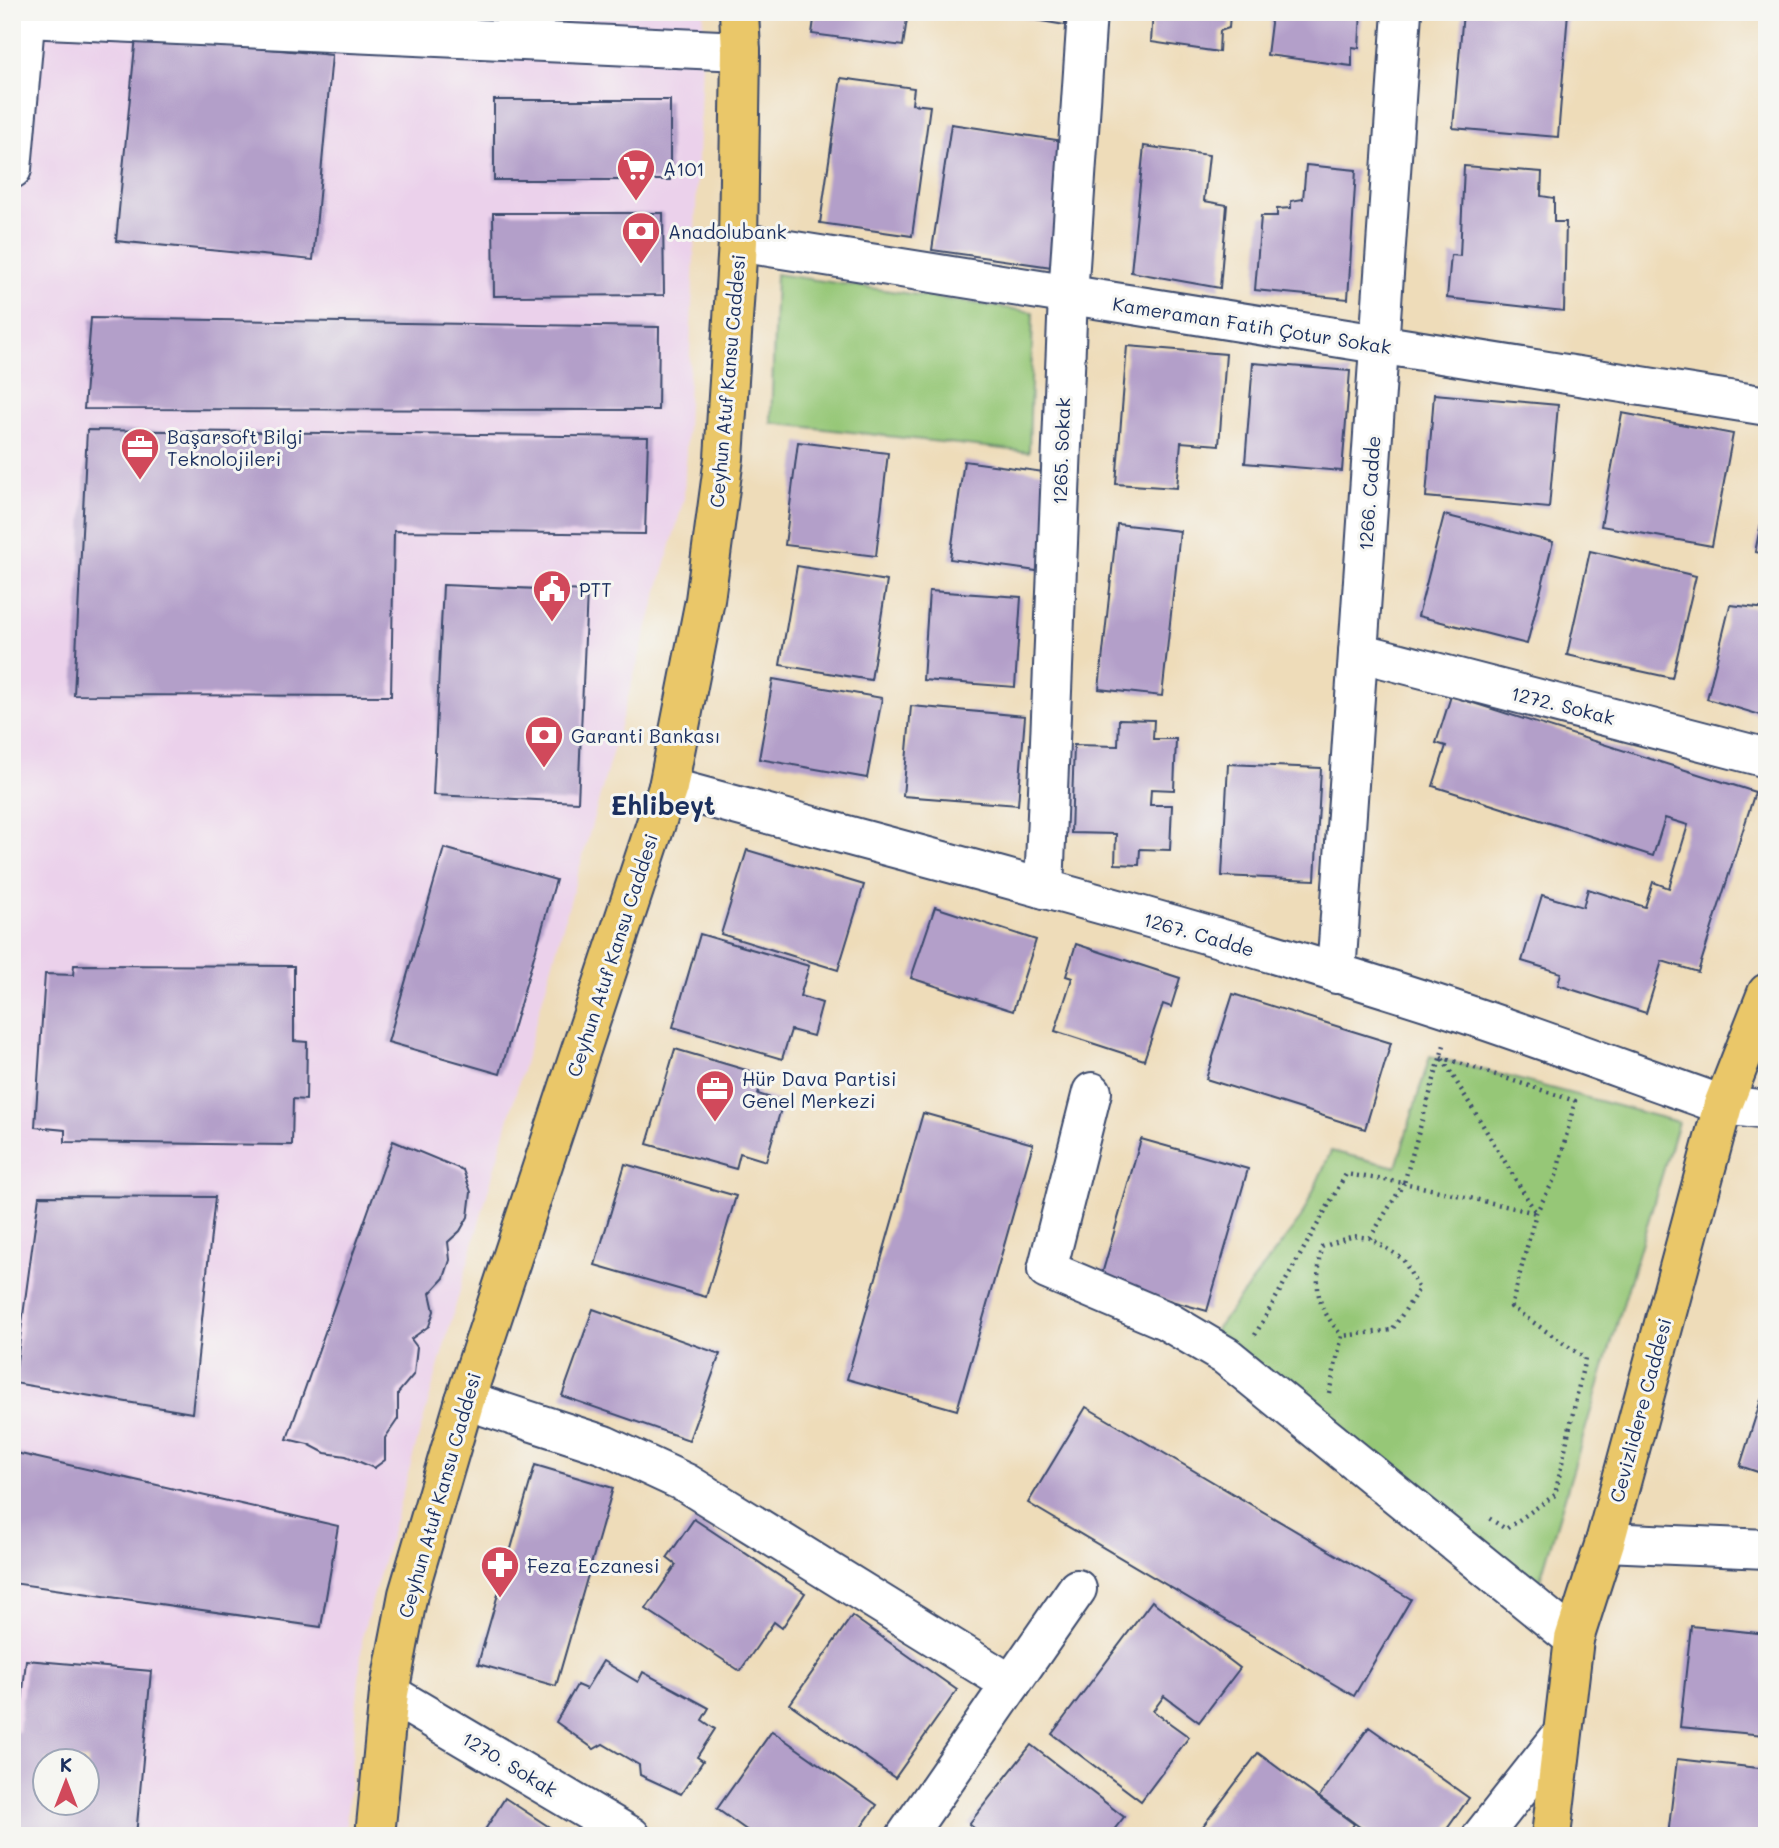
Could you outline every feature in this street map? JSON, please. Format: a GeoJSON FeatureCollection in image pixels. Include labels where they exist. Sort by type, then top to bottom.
{"type":"FeatureCollection","features":[{"type":"Feature","properties":{"kind":"main road","name":"Ceyhun Atuf Kansu Caddesi"},"geometry":{"type":"LineString","coordinates":[[375,1836],[389,1693],[408,1594],[465,1400],[668,787],[705,600],[724,458],[738,243],[741,51],[739,12]]}},
{"type":"Feature","properties":{"kind":"main road","name":"Cevizlidere Caddesi"},"geometry":{"type":"LineString","coordinates":[[1551,1836],[1574,1639],[1605,1542],[1723,1105],[1767,993]]}},
{"type":"Feature","properties":{"kind":"street","name":"1265. Sokak"},"geometry":{"type":"LineString","coordinates":[[1044,889],[1068,296],[1087,12]]}},
{"type":"Feature","properties":{"kind":"street","name":"1266. Cadde"},"geometry":{"type":"LineString","coordinates":[[1336,974],[1402,12]]}},
{"type":"Feature","properties":{"kind":"street"},"geometry":{"type":"LineString","coordinates":[[12,169],[26,15],[741,51]]}},
{"type":"Feature","properties":{"kind":"street","name":"Kameraman Fatih Çotur Sokak"},"geometry":{"type":"LineString","coordinates":[[738,243],[1767,406]]}},
{"type":"Feature","properties":{"kind":"street","name":"1272. Sokak"},"geometry":{"type":"LineString","coordinates":[[1358,652],[1767,758]]}},
{"type":"Feature","properties":{"kind":"street","name":"1267. Cadde"},"geometry":{"type":"LineString","coordinates":[[668,787],[1044,889],[1336,974],[1452,1010],[1723,1105],[1767,1110]]}},
{"type":"Feature","properties":{"kind":"street"},"geometry":{"type":"LineString","coordinates":[[1092,1092],[1047,1270],[1165,1320],[1216,1349],[1574,1639]]}},
{"type":"Feature","properties":{"kind":"street"},"geometry":{"type":"LineString","coordinates":[[465,1400],[604,1445],[686,1483],[1011,1684]]}},
{"type":"Feature","properties":{"kind":"street"},"geometry":{"type":"LineString","coordinates":[[1605,1542],[1767,1549]]}},
{"type":"Feature","properties":{"kind":"street"},"geometry":{"type":"LineString","coordinates":[[906,1836],[1077,1589]]}},
{"type":"Feature","properties":{"kind":"street","name":"1270. Sokak"},"geometry":{"type":"LineString","coordinates":[[389,1693],[631,1836]]}},
{"type":"Feature","properties":{"kind":"street"},"geometry":{"type":"LineString","coordinates":[[1482,1836],[1561,1736]]}},
{"type":"Feature","properties":{"kind":"path"},"geometry":{"type":"LineString","coordinates":[[1370,1238],[1404,1183],[1452,1010]]}},
{"type":"Feature","properties":{"kind":"path"},"geometry":{"type":"LineString","coordinates":[[1441,1057],[1575,1101],[1556,1176],[1536,1213],[1511,1307],[1585,1359],[1555,1494],[1506,1529],[1483,1515]]}},
{"type":"Feature","properties":{"kind":"path"},"geometry":{"type":"LineString","coordinates":[[1441,1057],[1536,1213]]}},
{"type":"Feature","properties":{"kind":"path"},"geometry":{"type":"LineString","coordinates":[[1250,1344],[1346,1174],[1404,1183],[1536,1213]]}},
{"type":"Feature","properties":{"kind":"path"},"geometry":{"type":"LineString","coordinates":[[1353,1236],[1370,1238],[1403,1259],[1419,1289],[1392,1330],[1342,1336],[1322,1311],[1317,1278],[1322,1247],[1353,1236]]}},
{"type":"Feature","properties":{"kind":"path"},"geometry":{"type":"LineString","coordinates":[[1328,1399],[1342,1336]]}},
{"type":"Feature","properties":{"kind":"shaded area"},"geometry":{"type":"Polygon","coordinates":[[[12,12],[704,12],[684,499],[363,1633],[345,1836],[12,1836],[12,12]]]}},
{"type":"Feature","properties":{"kind":"green space"},"geometry":{"type":"Polygon","coordinates":[[[776,274],[1033,312],[1029,452],[771,423],[776,274]]]}},
{"type":"Feature","properties":{"kind":"green space"},"geometry":{"type":"Polygon","coordinates":[[[1430,1056],[1678,1122],[1539,1583],[1206,1342],[1301,1218],[1331,1151],[1396,1167],[1430,1056]]]}},
{"type":"Feature","properties":{"kind":"building"},"geometry":{"type":"Polygon","coordinates":[[[815,12],[908,12],[903,46],[812,34],[815,12]]]}},
{"type":"Feature","properties":{"kind":"building"},"geometry":{"type":"Polygon","coordinates":[[[1018,12],[1066,12],[1065,25],[1024,18],[1018,12]]]}},
{"type":"Feature","properties":{"kind":"building"},"geometry":{"type":"Polygon","coordinates":[[[1153,12],[1230,12],[1229,28],[1220,31],[1219,52],[1151,42],[1153,12]]]}},
{"type":"Feature","properties":{"kind":"building"},"geometry":{"type":"Polygon","coordinates":[[[1267,12],[1361,12],[1359,48],[1352,47],[1352,66],[1267,55],[1271,23],[1267,12]]]}},
{"type":"Feature","properties":{"kind":"building"},"geometry":{"type":"Polygon","coordinates":[[[1463,12],[1568,12],[1558,137],[1453,128],[1463,12]]]}},
{"type":"Feature","properties":{"kind":"building"},"geometry":{"type":"Polygon","coordinates":[[[136,36],[332,55],[313,260],[116,241],[136,36]]]}},
{"type":"Feature","properties":{"kind":"building"},"geometry":{"type":"Polygon","coordinates":[[[841,78],[914,88],[912,104],[930,106],[912,236],[820,223],[841,78]]]}},
{"type":"Feature","properties":{"kind":"building"},"geometry":{"type":"Polygon","coordinates":[[[494,100],[670,100],[670,180],[494,180],[494,100]]]}},
{"type":"Feature","properties":{"kind":"building"},"geometry":{"type":"Polygon","coordinates":[[[951,124],[1070,142],[1052,267],[932,250],[951,124]]]}},
{"type":"Feature","properties":{"kind":"building"},"geometry":{"type":"Polygon","coordinates":[[[1144,146],[1209,155],[1204,201],[1227,205],[1220,288],[1131,272],[1144,146]]]}},
{"type":"Feature","properties":{"kind":"building"},"geometry":{"type":"Polygon","coordinates":[[[1306,165],[1356,170],[1348,299],[1255,290],[1261,216],[1277,216],[1277,209],[1291,208],[1291,201],[1303,199],[1306,165]]]}},
{"type":"Feature","properties":{"kind":"building"},"geometry":{"type":"Polygon","coordinates":[[[1464,166],[1542,172],[1541,196],[1554,198],[1554,222],[1566,222],[1564,311],[1447,298],[1451,255],[1460,256],[1464,166]]]}},
{"type":"Feature","properties":{"kind":"building"},"geometry":{"type":"Polygon","coordinates":[[[493,213],[663,213],[664,295],[494,296],[493,213]]]}},
{"type":"Feature","properties":{"kind":"building"},"geometry":{"type":"Polygon","coordinates":[[[91,318],[659,327],[658,410],[84,409],[91,318]]]}},
{"type":"Feature","properties":{"kind":"building"},"geometry":{"type":"Polygon","coordinates":[[[1127,346],[1226,354],[1219,445],[1181,442],[1177,488],[1116,484],[1127,346]]]}},
{"type":"Feature","properties":{"kind":"building"},"geometry":{"type":"Polygon","coordinates":[[[1253,363],[1350,371],[1342,471],[1245,463],[1253,363]]]}},
{"type":"Feature","properties":{"kind":"building"},"geometry":{"type":"Polygon","coordinates":[[[1434,394],[1558,405],[1549,508],[1426,497],[1434,394]]]}},
{"type":"Feature","properties":{"kind":"building"},"geometry":{"type":"Polygon","coordinates":[[[1622,413],[1733,434],[1712,546],[1601,526],[1622,413]]]}},
{"type":"Feature","properties":{"kind":"building"},"geometry":{"type":"Polygon","coordinates":[[[87,430],[648,437],[645,534],[394,531],[391,696],[74,695],[87,430]]]}},
{"type":"Feature","properties":{"kind":"building"},"geometry":{"type":"Polygon","coordinates":[[[798,442],[888,453],[876,556],[785,545],[798,442]]]}},
{"type":"Feature","properties":{"kind":"building"},"geometry":{"type":"Polygon","coordinates":[[[964,461],[1058,474],[1044,572],[950,559],[964,461]]]}},
{"type":"Feature","properties":{"kind":"building"},"geometry":{"type":"Polygon","coordinates":[[[1767,500],[1767,554],[1755,552],[1767,500]]]}},
{"type":"Feature","properties":{"kind":"building"},"geometry":{"type":"Polygon","coordinates":[[[1444,515],[1553,542],[1527,644],[1418,616],[1444,515]]]}},
{"type":"Feature","properties":{"kind":"building"},"geometry":{"type":"Polygon","coordinates":[[[1117,524],[1180,531],[1162,696],[1099,689],[1117,524]]]}},
{"type":"Feature","properties":{"kind":"building"},"geometry":{"type":"Polygon","coordinates":[[[1590,551],[1696,576],[1672,678],[1567,655],[1590,551]]]}},
{"type":"Feature","properties":{"kind":"building"},"geometry":{"type":"Polygon","coordinates":[[[797,566],[887,581],[871,680],[780,665],[797,566]]]}},
{"type":"Feature","properties":{"kind":"building"},"geometry":{"type":"Polygon","coordinates":[[[443,585],[587,591],[578,802],[433,795],[443,585]]]}},
{"type":"Feature","properties":{"kind":"building"},"geometry":{"type":"Polygon","coordinates":[[[929,591],[1021,597],[1015,687],[923,680],[929,591]]]}},
{"type":"Feature","properties":{"kind":"building"},"geometry":{"type":"Polygon","coordinates":[[[1730,605],[1767,609],[1767,717],[1707,699],[1730,605]]]}},
{"type":"Feature","properties":{"kind":"building"},"geometry":{"type":"Polygon","coordinates":[[[773,679],[882,698],[867,778],[759,759],[773,679]]]}},
{"type":"Feature","properties":{"kind":"building"},"geometry":{"type":"Polygon","coordinates":[[[1451,696],[1755,792],[1698,972],[1662,961],[1646,1013],[1558,985],[1561,973],[1522,961],[1542,895],[1583,907],[1588,889],[1645,907],[1653,882],[1669,888],[1688,825],[1665,818],[1653,856],[1433,786],[1446,746],[1436,743],[1451,696]]]}},
{"type":"Feature","properties":{"kind":"building"},"geometry":{"type":"Polygon","coordinates":[[[911,706],[1025,716],[1018,805],[903,796],[911,706]]]}},
{"type":"Feature","properties":{"kind":"building"},"geometry":{"type":"Polygon","coordinates":[[[1119,719],[1154,720],[1153,739],[1176,739],[1174,790],[1151,789],[1150,805],[1172,805],[1170,850],[1140,849],[1139,865],[1115,864],[1116,834],[1071,833],[1074,745],[1118,746],[1119,719]]]}},
{"type":"Feature","properties":{"kind":"building"},"geometry":{"type":"Polygon","coordinates":[[[1228,764],[1321,768],[1315,880],[1222,876],[1228,764]]]}},
{"type":"Feature","properties":{"kind":"building"},"geometry":{"type":"Polygon","coordinates":[[[444,848],[556,880],[500,1074],[388,1042],[444,848]]]}},
{"type":"Feature","properties":{"kind":"building"},"geometry":{"type":"Polygon","coordinates":[[[747,850],[864,885],[838,970],[721,934],[747,850]]]}},
{"type":"Feature","properties":{"kind":"building"},"geometry":{"type":"Polygon","coordinates":[[[935,907],[1036,940],[1013,1011],[911,978],[935,907]]]}},
{"type":"Feature","properties":{"kind":"building"},"geometry":{"type":"Polygon","coordinates":[[[700,934],[809,966],[800,996],[822,1003],[813,1036],[791,1030],[782,1059],[673,1027],[700,934]]]}},
{"type":"Feature","properties":{"kind":"building"},"geometry":{"type":"Polygon","coordinates":[[[1076,944],[1180,978],[1171,1007],[1163,1004],[1144,1060],[1055,1031],[1072,978],[1066,976],[1076,944]]]}},
{"type":"Feature","properties":{"kind":"building"},"geometry":{"type":"Polygon","coordinates":[[[74,965],[294,966],[294,1041],[307,1042],[306,1100],[293,1099],[292,1145],[65,1142],[65,1130],[35,1127],[45,974],[73,975],[74,965]]]}},
{"type":"Feature","properties":{"kind":"building"},"geometry":{"type":"Polygon","coordinates":[[[1233,994],[1391,1043],[1365,1129],[1206,1079],[1233,994]]]}},
{"type":"Feature","properties":{"kind":"building","name":"Hür Dava Partisi Genel Merkezi"},"geometry":{"type":"Polygon","coordinates":[[[675,1049],[763,1075],[758,1094],[783,1102],[766,1161],[740,1153],[736,1169],[647,1144],[675,1049]]]}},
{"type":"Feature","properties":{"kind":"building"},"geometry":{"type":"Polygon","coordinates":[[[923,1113],[1033,1144],[957,1410],[847,1379],[923,1113]]]}},
{"type":"Feature","properties":{"kind":"building"},"geometry":{"type":"Polygon","coordinates":[[[1141,1139],[1248,1169],[1207,1311],[1100,1281],[1141,1139]]]}},
{"type":"Feature","properties":{"kind":"building"},"geometry":{"type":"Polygon","coordinates":[[[393,1141],[463,1170],[471,1192],[468,1217],[460,1231],[448,1242],[450,1260],[444,1278],[430,1293],[434,1311],[429,1326],[411,1339],[417,1347],[414,1374],[398,1393],[398,1419],[385,1438],[385,1460],[374,1468],[346,1456],[325,1453],[308,1444],[287,1439],[393,1141]]]}},
{"type":"Feature","properties":{"kind":"building"},"geometry":{"type":"Polygon","coordinates":[[[625,1164],[736,1196],[706,1297],[595,1265],[625,1164]]]}},
{"type":"Feature","properties":{"kind":"building"},"geometry":{"type":"Polygon","coordinates":[[[39,1196],[215,1197],[192,1413],[14,1383],[39,1196]]]}},
{"type":"Feature","properties":{"kind":"building"},"geometry":{"type":"Polygon","coordinates":[[[593,1309],[720,1354],[689,1440],[562,1396],[593,1309]]]}},
{"type":"Feature","properties":{"kind":"building"},"geometry":{"type":"Polygon","coordinates":[[[1767,1384],[1767,1475],[1740,1466],[1767,1384]]]}},
{"type":"Feature","properties":{"kind":"building"},"geometry":{"type":"Polygon","coordinates":[[[1086,1407],[1411,1599],[1354,1696],[1028,1503],[1086,1407]]]}},
{"type":"Feature","properties":{"kind":"building"},"geometry":{"type":"Polygon","coordinates":[[[16,1453],[338,1526],[321,1627],[12,1583],[12,1469],[16,1453]]]}},
{"type":"Feature","properties":{"kind":"building"},"geometry":{"type":"Polygon","coordinates":[[[535,1465],[613,1488],[556,1686],[478,1664],[535,1465]]]}},
{"type":"Feature","properties":{"kind":"building"},"geometry":{"type":"Polygon","coordinates":[[[694,1519],[805,1593],[782,1628],[774,1622],[740,1671],[646,1609],[676,1565],[667,1558],[694,1519]]]}},
{"type":"Feature","properties":{"kind":"building"},"geometry":{"type":"Polygon","coordinates":[[[1152,1601],[1240,1668],[1199,1722],[1164,1696],[1153,1711],[1189,1737],[1141,1801],[1052,1734],[1152,1601]]]}},
{"type":"Feature","properties":{"kind":"building"},"geometry":{"type":"Polygon","coordinates":[[[852,1616],[957,1690],[895,1778],[790,1704],[852,1616]]]}},
{"type":"Feature","properties":{"kind":"building"},"geometry":{"type":"Polygon","coordinates":[[[1691,1626],[1767,1634],[1767,1731],[1764,1735],[1680,1727],[1691,1626]]]}},
{"type":"Feature","properties":{"kind":"building"},"geometry":{"type":"Polygon","coordinates":[[[26,1660],[151,1671],[136,1836],[12,1836],[12,1731],[19,1732],[26,1660]]]}},
{"type":"Feature","properties":{"kind":"building"},"geometry":{"type":"Polygon","coordinates":[[[603,1661],[638,1682],[643,1672],[709,1708],[702,1720],[715,1729],[697,1757],[703,1761],[681,1794],[640,1775],[639,1765],[603,1744],[594,1749],[556,1722],[577,1685],[586,1689],[603,1661]]]}},
{"type":"Feature","properties":{"kind":"building"},"geometry":{"type":"Polygon","coordinates":[[[1369,1727],[1469,1798],[1442,1836],[1372,1836],[1319,1797],[1369,1727]]]}},
{"type":"Feature","properties":{"kind":"building"},"geometry":{"type":"Polygon","coordinates":[[[772,1731],[877,1805],[855,1836],[755,1836],[717,1809],[772,1731]]]}},
{"type":"Feature","properties":{"kind":"building"},"geometry":{"type":"Polygon","coordinates":[[[1031,1745],[1124,1817],[1109,1836],[984,1836],[969,1824],[1031,1745]]]}},
{"type":"Feature","properties":{"kind":"building"},"geometry":{"type":"Polygon","coordinates":[[[1258,1753],[1354,1824],[1346,1836],[1208,1836],[1200,1830],[1258,1753]]]}},
{"type":"Feature","properties":{"kind":"building"},"geometry":{"type":"Polygon","coordinates":[[[1677,1759],[1767,1769],[1767,1836],[1668,1836],[1677,1759]]]}},
{"type":"Feature","properties":{"kind":"building"},"geometry":{"type":"Polygon","coordinates":[[[505,1798],[563,1836],[481,1836],[505,1798]]]}},
{"type":"Feature","properties":{"kind":"place","name":"A101"},"geometry":{"type":"Point","coordinates":[636,202]}},
{"type":"Feature","properties":{"kind":"place","name":"Anadolubank"},"geometry":{"type":"Point","coordinates":[641,265]}},
{"type":"Feature","properties":{"kind":"place","name":"Başarsoft Bilgi Teknolojileri"},"geometry":{"type":"Point","coordinates":[140,481]}},
{"type":"Feature","properties":{"kind":"place","name":"PTT"},"geometry":{"type":"Point","coordinates":[552,623]}},
{"type":"Feature","properties":{"kind":"place","name":"Garanti Bankası"},"geometry":{"type":"Point","coordinates":[544,769]}},
{"type":"Feature","properties":{"kind":"place","name":"Hür Dava Partisi Genel Merkezi"},"geometry":{"type":"Point","coordinates":[715,1123]}},
{"type":"Feature","properties":{"kind":"place","name":"Feza Eczanesi"},"geometry":{"type":"Point","coordinates":[500,1599]}},
{"type":"Feature","properties":{"kind":"district","name":"Ehlibeyt"},"geometry":{"type":"Point","coordinates":[663,805]}}]}
